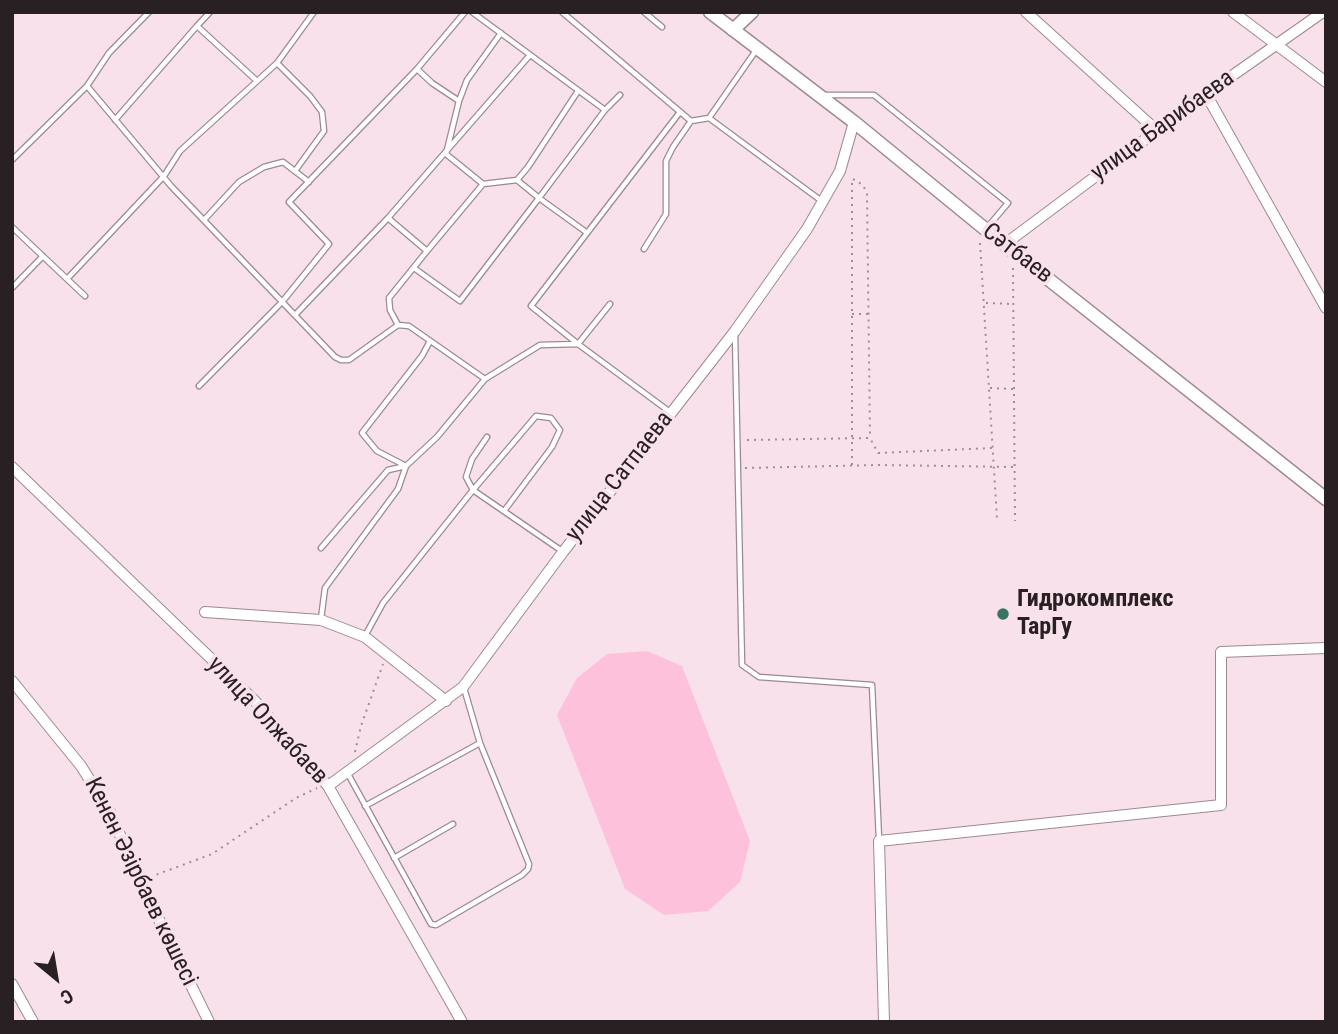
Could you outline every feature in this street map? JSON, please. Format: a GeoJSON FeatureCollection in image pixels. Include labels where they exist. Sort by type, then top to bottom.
{"type":"FeatureCollection","features":[{"type":"Feature","properties":{"kind":"street","name":"Сәтбаев"},"geometry":{"type":"LineString","coordinates":[[710,12],[820,95],[1325,500]]}},
{"type":"Feature","properties":{"kind":"street"},"geometry":{"type":"LineString","coordinates":[[733,30],[752,12]]}},
{"type":"Feature","properties":{"kind":"street"},"geometry":{"type":"LineString","coordinates":[[1026,12],[1156,130]]}},
{"type":"Feature","properties":{"kind":"street"},"geometry":{"type":"LineString","coordinates":[[1233,12],[1326,82]]}},
{"type":"Feature","properties":{"kind":"street","name":"улица Барибаева"},"geometry":{"type":"LineString","coordinates":[[1009,247],[1156,130],[1323,12]]}},
{"type":"Feature","properties":{"kind":"street"},"geometry":{"type":"LineString","coordinates":[[1206,94],[1326,308]]}},
{"type":"Feature","properties":{"kind":"street","name":"улица Сатпаева"},"geometry":{"type":"LineString","coordinates":[[328,786],[348,774],[463,687],[563,552],[735,331],[807,229],[840,171],[854,122]]}},
{"type":"Feature","properties":{"kind":"street","name":"улица Олжабаев"},"geometry":{"type":"LineString","coordinates":[[12,467],[254,700],[328,786],[462,1022]]}},
{"type":"Feature","properties":{"kind":"street"},"geometry":{"type":"LineString","coordinates":[[205,612],[321,620],[365,637],[446,701]]}},
{"type":"Feature","properties":{"kind":"street"},"geometry":{"type":"LineString","coordinates":[[884,1022],[879,841],[1221,805],[1221,652],[1326,648]]}},
{"type":"Feature","properties":{"kind":"street","name":"Кенен Әзірбаев көшесі"},"geometry":{"type":"LineString","coordinates":[[12,681],[81,766],[110,812],[140,881],[209,1022]]}},
{"type":"Feature","properties":{"kind":"street"},"geometry":{"type":"LineString","coordinates":[[12,984],[33,1022]]}},
{"type":"Feature","properties":{"kind":"lane"},"geometry":{"type":"LineString","coordinates":[[12,160],[87,86],[109,53],[149,12]]}},
{"type":"Feature","properties":{"kind":"lane"},"geometry":{"type":"LineString","coordinates":[[115,120],[210,12]]}},
{"type":"Feature","properties":{"kind":"lane"},"geometry":{"type":"LineString","coordinates":[[67,279],[164,176],[180,151],[277,63],[314,12]]}},
{"type":"Feature","properties":{"kind":"lane"},"geometry":{"type":"LineString","coordinates":[[199,386],[282,302],[329,244],[289,202],[417,69],[465,12]]}},
{"type":"Feature","properties":{"kind":"lane"},"geometry":{"type":"LineString","coordinates":[[472,12],[605,110]]}},
{"type":"Feature","properties":{"kind":"lane"},"geometry":{"type":"LineString","coordinates":[[562,12],[691,121]]}},
{"type":"Feature","properties":{"kind":"lane"},"geometry":{"type":"LineString","coordinates":[[644,12],[662,27]]}},
{"type":"Feature","properties":{"kind":"lane"},"geometry":{"type":"LineString","coordinates":[[197,26],[257,81]]}},
{"type":"Feature","properties":{"kind":"lane"},"geometry":{"type":"LineString","coordinates":[[446,154],[467,80],[501,33]]}},
{"type":"Feature","properties":{"kind":"lane"},"geometry":{"type":"LineString","coordinates":[[643,249],[666,214],[666,161],[691,121],[709,118],[758,48]]}},
{"type":"Feature","properties":{"kind":"lane"},"geometry":{"type":"LineString","coordinates":[[295,315],[446,154],[530,55]]}},
{"type":"Feature","properties":{"kind":"lane"},"geometry":{"type":"LineString","coordinates":[[277,63],[322,112],[324,131],[295,171]]}},
{"type":"Feature","properties":{"kind":"lane"},"geometry":{"type":"LineString","coordinates":[[417,69],[459,101]]}},
{"type":"Feature","properties":{"kind":"lane"},"geometry":{"type":"LineString","coordinates":[[87,86],[204,220],[335,357],[341,360],[349,359],[398,325],[409,326],[485,379]]}},
{"type":"Feature","properties":{"kind":"lane"},"geometry":{"type":"LineString","coordinates":[[398,325],[390,310],[389,298],[483,184],[517,180],[578,91]]}},
{"type":"Feature","properties":{"kind":"lane"},"geometry":{"type":"LineString","coordinates":[[415,268],[460,301],[605,110],[620,95]]}},
{"type":"Feature","properties":{"kind":"lane"},"geometry":{"type":"LineString","coordinates":[[820,95],[874,96],[1008,203],[982,227]]}},
{"type":"Feature","properties":{"kind":"lane"},"geometry":{"type":"LineString","coordinates":[[670,412],[531,306],[680,111]]}},
{"type":"Feature","properties":{"kind":"lane"},"geometry":{"type":"LineString","coordinates":[[709,118],[824,202]]}},
{"type":"Feature","properties":{"kind":"lane"},"geometry":{"type":"LineString","coordinates":[[446,154],[483,184]]}},
{"type":"Feature","properties":{"kind":"lane"},"geometry":{"type":"LineString","coordinates":[[204,220],[239,182],[264,167],[283,162],[309,182]]}},
{"type":"Feature","properties":{"kind":"lane"},"geometry":{"type":"LineString","coordinates":[[517,180],[586,232]]}},
{"type":"Feature","properties":{"kind":"lane"},"geometry":{"type":"LineString","coordinates":[[388,218],[427,251]]}},
{"type":"Feature","properties":{"kind":"lane"},"geometry":{"type":"LineString","coordinates":[[12,227],[85,296]]}},
{"type":"Feature","properties":{"kind":"lane"},"geometry":{"type":"LineString","coordinates":[[12,288],[43,256]]}},
{"type":"Feature","properties":{"kind":"lane"},"geometry":{"type":"LineString","coordinates":[[321,620],[325,588],[398,489],[406,466],[438,437],[485,379],[540,345],[578,344],[610,304]]}},
{"type":"Feature","properties":{"kind":"lane"},"geometry":{"type":"LineString","coordinates":[[735,331],[742,664],[759,677],[872,685],[879,841]]}},
{"type":"Feature","properties":{"kind":"lane"},"geometry":{"type":"LineString","coordinates":[[406,466],[377,451],[362,433],[422,356],[430,341]]}},
{"type":"Feature","properties":{"kind":"lane"},"geometry":{"type":"LineString","coordinates":[[365,637],[383,603],[473,490],[537,416],[551,418],[561,430],[552,447],[504,511]]}},
{"type":"Feature","properties":{"kind":"lane"},"geometry":{"type":"LineString","coordinates":[[487,437],[472,459],[466,477],[473,490],[563,552]]}},
{"type":"Feature","properties":{"kind":"lane"},"geometry":{"type":"LineString","coordinates":[[321,548],[388,470],[406,466]]}},
{"type":"Feature","properties":{"kind":"lane"},"geometry":{"type":"LineString","coordinates":[[348,774],[431,924],[436,925],[522,875],[529,864],[480,743],[463,687]]}},
{"type":"Feature","properties":{"kind":"lane"},"geometry":{"type":"LineString","coordinates":[[365,806],[480,743]]}},
{"type":"Feature","properties":{"kind":"lane"},"geometry":{"type":"LineString","coordinates":[[394,859],[453,824]]}},
{"type":"Feature","properties":{"kind":"path"},"geometry":{"type":"LineString","coordinates":[[840,171],[863,185],[867,194],[870,438],[878,453],[992,448]]}},
{"type":"Feature","properties":{"kind":"path"},"geometry":{"type":"LineString","coordinates":[[852,179],[852,465]]}},
{"type":"Feature","properties":{"kind":"path"},"geometry":{"type":"LineString","coordinates":[[982,227],[997,519]]}},
{"type":"Feature","properties":{"kind":"path"},"geometry":{"type":"LineString","coordinates":[[1009,247],[1013,304],[1015,521]]}},
{"type":"Feature","properties":{"kind":"path"},"geometry":{"type":"LineString","coordinates":[[985,303],[1013,304]]}},
{"type":"Feature","properties":{"kind":"path"},"geometry":{"type":"LineString","coordinates":[[851,314],[870,314]]}},
{"type":"Feature","properties":{"kind":"path"},"geometry":{"type":"LineString","coordinates":[[990,387],[1014,388]]}},
{"type":"Feature","properties":{"kind":"path"},"geometry":{"type":"LineString","coordinates":[[745,440],[870,438]]}},
{"type":"Feature","properties":{"kind":"path"},"geometry":{"type":"LineString","coordinates":[[745,468],[852,465],[1014,467]]}},
{"type":"Feature","properties":{"kind":"path"},"geometry":{"type":"LineString","coordinates":[[348,774],[369,701],[388,654]]}},
{"type":"Feature","properties":{"kind":"path"},"geometry":{"type":"LineString","coordinates":[[140,881],[212,854],[296,798],[313,789],[328,786]]}},
{"type":"Feature","properties":{"kind":"shaded area"},"geometry":{"type":"Polygon","coordinates":[[[647,651],[682,666],[750,841],[740,882],[708,911],[664,915],[625,889],[557,715],[577,678],[607,654],[647,651]]]}},
{"type":"Feature","properties":{"kind":"place","name":"Гидрокомплекс ТарГу"},"geometry":{"type":"Point","coordinates":[1003,614]}}]}
